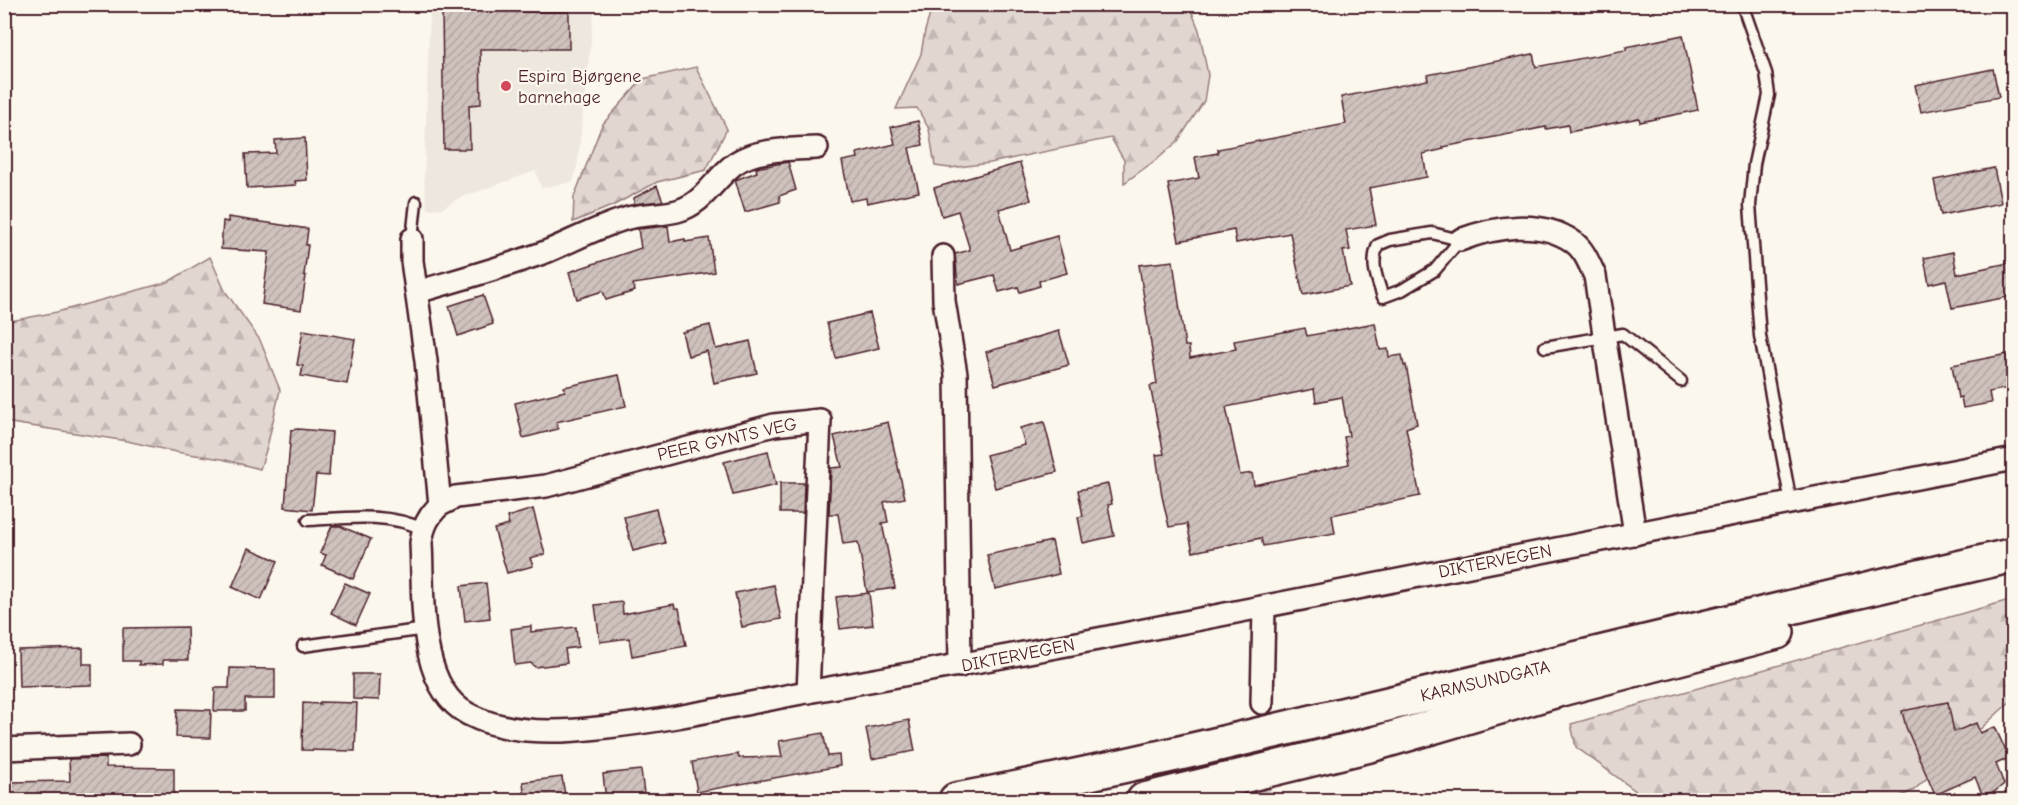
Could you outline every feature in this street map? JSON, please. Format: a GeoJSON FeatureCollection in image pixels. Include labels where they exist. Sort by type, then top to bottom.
{"type":"FeatureCollection","features":[{"type":"Feature","properties":{"kind":"highway","name":"KARMSUNDGATA"},"geometry":{"type":"LineString","coordinates":[[956,801],[1044,784],[2013,555]]}},
{"type":"Feature","properties":{"kind":"highway","name":"KARMSUNDGATA"},"geometry":{"type":"LineString","coordinates":[[1144,801],[1374,744],[1561,689],[1776,633],[2013,576]]}},
{"type":"Feature","properties":{"kind":"street"},"geometry":{"type":"LineString","coordinates":[[417,292],[515,263],[631,217],[677,211],[692,205],[704,196],[734,164],[757,155],[786,149],[817,148]]}},
{"type":"Feature","properties":{"kind":"street"},"geometry":{"type":"LineString","coordinates":[[1460,240],[1478,233],[1538,228],[1556,233],[1573,242],[1587,257],[1594,276],[1635,534]]}},
{"type":"Feature","properties":{"kind":"street"},"geometry":{"type":"LineString","coordinates":[[412,239],[411,261],[426,361],[440,505],[430,515],[423,529],[421,543],[426,629]]}},
{"type":"Feature","properties":{"kind":"street"},"geometry":{"type":"LineString","coordinates":[[943,256],[944,301],[956,374],[960,666]]}},
{"type":"Feature","properties":{"kind":"street","name":"PEER GYNTS VEG"},"geometry":{"type":"LineString","coordinates":[[440,505],[456,497],[546,486],[774,425],[820,420],[808,692]]}},
{"type":"Feature","properties":{"kind":"street","name":"DIKTERVEGEN"},"geometry":{"type":"LineString","coordinates":[[426,629],[429,658],[436,679],[448,699],[466,713],[515,728],[537,730],[606,728],[668,719],[960,666],[2013,459]]}},
{"type":"Feature","properties":{"kind":"street"},"geometry":{"type":"LineString","coordinates":[[1262,703],[1264,607]]}},
{"type":"Feature","properties":{"kind":"street"},"geometry":{"type":"LineString","coordinates":[[4,749],[129,744]]}},
{"type":"Feature","properties":{"kind":"lane"},"geometry":{"type":"LineString","coordinates":[[1742,4],[1766,73],[1769,95],[1754,164],[1750,205],[1761,336],[1791,503]]}},
{"type":"Feature","properties":{"kind":"lane"},"geometry":{"type":"LineString","coordinates":[[412,239],[416,202]]}},
{"type":"Feature","properties":{"kind":"lane"},"geometry":{"type":"LineString","coordinates":[[1432,233],[1460,240],[1435,270],[1402,290],[1383,297],[1374,272],[1373,254],[1378,244],[1432,233]]}},
{"type":"Feature","properties":{"kind":"lane"},"geometry":{"type":"LineString","coordinates":[[1545,347],[1623,334],[1681,381]]}},
{"type":"Feature","properties":{"kind":"lane"},"geometry":{"type":"LineString","coordinates":[[308,520],[360,517],[397,520],[423,529]]}},
{"type":"Feature","properties":{"kind":"lane"},"geometry":{"type":"LineString","coordinates":[[303,646],[426,629]]}},
{"type":"Feature","properties":{"kind":"shaded area","name":"Espira Bjørgene barnehage"},"geometry":{"type":"Polygon","coordinates":[[[430,5],[595,5],[577,167],[573,182],[541,188],[536,171],[459,198],[443,208],[427,209],[424,179],[430,5]]]}},
{"type":"Feature","properties":{"kind":"green space"},"geometry":{"type":"Polygon","coordinates":[[[933,4],[1189,5],[1199,30],[1208,75],[1204,101],[1178,141],[1124,183],[1124,160],[1111,138],[990,163],[950,168],[935,166],[929,129],[917,108],[896,109],[921,54],[933,4]]]}},
{"type":"Feature","properties":{"kind":"green space"},"geometry":{"type":"Polygon","coordinates":[[[696,67],[727,129],[706,170],[657,182],[614,205],[573,222],[574,197],[602,125],[643,79],[696,67]]]}},
{"type":"Feature","properties":{"kind":"green space"},"geometry":{"type":"Polygon","coordinates":[[[210,257],[225,291],[260,340],[280,390],[260,469],[222,459],[127,441],[5,422],[5,322],[57,312],[168,282],[210,257]]]}},
{"type":"Feature","properties":{"kind":"green space"},"geometry":{"type":"Polygon","coordinates":[[[2013,599],[2013,699],[1914,790],[1893,800],[1648,800],[1576,747],[1571,724],[2013,599]]]}},
{"type":"Feature","properties":{"kind":"building"},"geometry":{"type":"Polygon","coordinates":[[[442,11],[569,12],[569,49],[480,49],[481,104],[469,105],[470,149],[444,149],[442,11]]]}},
{"type":"Feature","properties":{"kind":"building"},"geometry":{"type":"Polygon","coordinates":[[[1683,35],[1698,110],[1640,122],[1639,118],[1569,132],[1568,125],[1546,129],[1546,127],[1443,147],[1444,149],[1423,154],[1427,177],[1369,188],[1376,225],[1346,230],[1350,250],[1343,251],[1350,286],[1303,295],[1290,233],[1236,243],[1234,230],[1179,241],[1168,184],[1199,178],[1195,157],[1218,153],[1218,149],[1346,124],[1341,97],[1428,80],[1427,75],[1533,54],[1536,67],[1626,50],[1626,47],[1683,35]]]}},
{"type":"Feature","properties":{"kind":"building"},"geometry":{"type":"Polygon","coordinates":[[[1993,69],[1999,97],[1921,112],[1915,85],[1993,69]]]}},
{"type":"Feature","properties":{"kind":"building"},"geometry":{"type":"Polygon","coordinates":[[[918,121],[923,145],[909,148],[919,192],[867,203],[866,198],[850,201],[842,161],[858,158],[857,153],[895,144],[891,127],[918,121]]]}},
{"type":"Feature","properties":{"kind":"building"},"geometry":{"type":"Polygon","coordinates":[[[305,138],[307,180],[295,181],[296,185],[247,188],[245,154],[276,153],[275,140],[305,138]]]}},
{"type":"Feature","properties":{"kind":"building"},"geometry":{"type":"Polygon","coordinates":[[[788,162],[796,190],[779,196],[780,202],[745,212],[735,180],[757,172],[756,168],[788,162]]]}},
{"type":"Feature","properties":{"kind":"building"},"geometry":{"type":"Polygon","coordinates":[[[1020,163],[1031,200],[999,209],[1010,250],[1057,236],[1067,273],[1039,281],[1040,286],[1020,292],[1018,287],[999,292],[994,275],[958,284],[955,254],[970,250],[958,211],[942,216],[934,188],[1020,163]]]}},
{"type":"Feature","properties":{"kind":"building"},"geometry":{"type":"Polygon","coordinates":[[[1994,168],[2001,203],[1941,215],[1934,180],[1994,168]]]}},
{"type":"Feature","properties":{"kind":"building"},"geometry":{"type":"Polygon","coordinates":[[[657,186],[663,201],[634,204],[634,198],[657,186]]]}},
{"type":"Feature","properties":{"kind":"building"},"geometry":{"type":"Polygon","coordinates":[[[228,217],[308,229],[304,275],[306,276],[301,310],[262,304],[269,252],[221,249],[223,221],[228,222],[228,217]]]}},
{"type":"Feature","properties":{"kind":"building"},"geometry":{"type":"Polygon","coordinates":[[[668,226],[670,242],[709,238],[714,272],[633,284],[635,291],[606,300],[603,291],[577,299],[569,272],[641,248],[638,229],[668,226]]]}},
{"type":"Feature","properties":{"kind":"building"},"geometry":{"type":"Polygon","coordinates":[[[1953,252],[1957,274],[2013,262],[2013,296],[1952,308],[1946,280],[1929,284],[1924,258],[1953,252]]]}},
{"type":"Feature","properties":{"kind":"building"},"geometry":{"type":"Polygon","coordinates":[[[1173,261],[1185,346],[1189,346],[1190,358],[1236,349],[1234,341],[1305,328],[1307,336],[1375,323],[1380,350],[1388,349],[1389,357],[1402,355],[1404,366],[1406,365],[1417,424],[1406,428],[1420,496],[1332,515],[1335,533],[1263,546],[1261,538],[1193,552],[1187,524],[1169,527],[1162,496],[1156,455],[1164,454],[1150,386],[1157,384],[1139,265],[1173,261]],[[1314,389],[1226,407],[1240,475],[1252,473],[1254,485],[1349,464],[1344,437],[1349,436],[1342,397],[1316,402],[1314,389]]]}},
{"type":"Feature","properties":{"kind":"building"},"geometry":{"type":"Polygon","coordinates":[[[483,295],[493,324],[458,336],[449,306],[483,295]]]}},
{"type":"Feature","properties":{"kind":"building"},"geometry":{"type":"Polygon","coordinates":[[[870,313],[879,348],[836,358],[827,323],[870,313]]]}},
{"type":"Feature","properties":{"kind":"building"},"geometry":{"type":"Polygon","coordinates":[[[710,325],[716,349],[750,341],[757,373],[714,383],[707,351],[688,356],[682,332],[710,325]]]}},
{"type":"Feature","properties":{"kind":"building"},"geometry":{"type":"Polygon","coordinates":[[[303,330],[355,339],[347,384],[301,376],[303,366],[297,365],[303,330]]]}},
{"type":"Feature","properties":{"kind":"building"},"geometry":{"type":"Polygon","coordinates":[[[1059,331],[1069,365],[995,385],[986,352],[1059,331]]]}},
{"type":"Feature","properties":{"kind":"building"},"geometry":{"type":"Polygon","coordinates":[[[2013,353],[2013,387],[1989,392],[1991,403],[1963,408],[1961,397],[1958,398],[1952,365],[2013,353]]]}},
{"type":"Feature","properties":{"kind":"building"},"geometry":{"type":"Polygon","coordinates":[[[619,375],[626,406],[556,422],[558,429],[523,438],[515,403],[565,391],[564,387],[619,375]]]}},
{"type":"Feature","properties":{"kind":"building"},"geometry":{"type":"Polygon","coordinates":[[[888,422],[905,498],[884,502],[888,522],[882,523],[895,588],[867,592],[858,542],[843,544],[838,514],[829,514],[831,468],[842,467],[834,436],[888,422]]]}},
{"type":"Feature","properties":{"kind":"building"},"geometry":{"type":"Polygon","coordinates":[[[1044,422],[1057,472],[995,488],[986,455],[1025,445],[1020,428],[1044,422]]]}},
{"type":"Feature","properties":{"kind":"building"},"geometry":{"type":"Polygon","coordinates":[[[291,430],[332,432],[329,476],[316,475],[312,510],[285,507],[291,430]]]}},
{"type":"Feature","properties":{"kind":"building"},"geometry":{"type":"Polygon","coordinates":[[[768,451],[776,485],[733,495],[724,462],[768,451]]]}},
{"type":"Feature","properties":{"kind":"building"},"geometry":{"type":"Polygon","coordinates":[[[780,483],[804,483],[803,513],[780,513],[780,483]]]}},
{"type":"Feature","properties":{"kind":"building"},"geometry":{"type":"Polygon","coordinates":[[[1108,484],[1112,504],[1108,505],[1114,536],[1083,543],[1078,517],[1083,516],[1078,490],[1108,484]]]}},
{"type":"Feature","properties":{"kind":"building"},"geometry":{"type":"Polygon","coordinates":[[[533,509],[545,554],[530,558],[533,566],[507,573],[494,529],[509,525],[507,517],[533,509]]]}},
{"type":"Feature","properties":{"kind":"building"},"geometry":{"type":"Polygon","coordinates":[[[656,509],[665,543],[633,551],[624,517],[656,509]]]}},
{"type":"Feature","properties":{"kind":"building"},"geometry":{"type":"Polygon","coordinates":[[[332,526],[340,526],[371,539],[353,579],[322,565],[326,555],[320,553],[332,526]]]}},
{"type":"Feature","properties":{"kind":"building"},"geometry":{"type":"Polygon","coordinates":[[[1052,541],[1059,574],[995,589],[987,555],[1052,541]]]}},
{"type":"Feature","properties":{"kind":"building"},"geometry":{"type":"Polygon","coordinates":[[[249,548],[278,561],[261,600],[232,587],[249,548]]]}},
{"type":"Feature","properties":{"kind":"building"},"geometry":{"type":"Polygon","coordinates":[[[345,583],[370,594],[356,625],[331,613],[345,583]]]}},
{"type":"Feature","properties":{"kind":"building"},"geometry":{"type":"Polygon","coordinates":[[[486,583],[490,618],[465,621],[461,586],[486,583]]]}},
{"type":"Feature","properties":{"kind":"building"},"geometry":{"type":"Polygon","coordinates":[[[774,585],[781,619],[742,627],[735,593],[774,585]]]}},
{"type":"Feature","properties":{"kind":"building"},"geometry":{"type":"Polygon","coordinates":[[[869,593],[873,625],[840,629],[836,597],[869,593]]]}},
{"type":"Feature","properties":{"kind":"building"},"geometry":{"type":"Polygon","coordinates":[[[622,602],[623,614],[674,604],[675,608],[679,608],[686,646],[632,656],[629,638],[600,642],[595,605],[622,602]]]}},
{"type":"Feature","properties":{"kind":"building"},"geometry":{"type":"Polygon","coordinates":[[[531,626],[531,632],[576,627],[578,647],[565,649],[567,663],[535,667],[531,663],[515,665],[511,629],[531,626]]]}},
{"type":"Feature","properties":{"kind":"building"},"geometry":{"type":"Polygon","coordinates":[[[187,627],[188,660],[163,660],[163,664],[139,665],[139,661],[123,661],[123,628],[187,627]]]}},
{"type":"Feature","properties":{"kind":"building"},"geometry":{"type":"Polygon","coordinates":[[[83,648],[83,664],[92,664],[92,685],[19,687],[18,650],[83,648]]]}},
{"type":"Feature","properties":{"kind":"building"},"geometry":{"type":"Polygon","coordinates":[[[230,668],[275,669],[275,699],[245,699],[245,711],[214,711],[215,688],[229,688],[230,668]]]}},
{"type":"Feature","properties":{"kind":"building"},"geometry":{"type":"Polygon","coordinates":[[[353,674],[380,674],[379,700],[353,699],[353,674]]]}},
{"type":"Feature","properties":{"kind":"building"},"geometry":{"type":"Polygon","coordinates":[[[320,702],[357,703],[355,751],[302,750],[303,703],[320,704],[320,702]]]}},
{"type":"Feature","properties":{"kind":"building"},"geometry":{"type":"Polygon","coordinates":[[[1948,702],[1954,732],[1976,723],[1980,733],[1995,727],[2009,758],[1996,764],[2004,784],[1994,792],[1982,794],[1975,777],[1935,795],[1906,727],[1902,711],[1948,702]]]}},
{"type":"Feature","properties":{"kind":"building"},"geometry":{"type":"Polygon","coordinates":[[[177,709],[211,710],[210,738],[176,737],[177,709]]]}},
{"type":"Feature","properties":{"kind":"building"},"geometry":{"type":"Polygon","coordinates":[[[909,720],[915,751],[872,759],[866,728],[909,720]]]}},
{"type":"Feature","properties":{"kind":"building"},"geometry":{"type":"Polygon","coordinates":[[[823,733],[828,756],[839,755],[840,766],[697,792],[692,762],[738,754],[739,758],[782,757],[779,741],[823,733]]]}},
{"type":"Feature","properties":{"kind":"building"},"geometry":{"type":"Polygon","coordinates":[[[106,758],[106,767],[174,768],[174,801],[129,801],[129,798],[86,797],[86,801],[9,801],[9,782],[70,781],[69,759],[106,758]]]}},
{"type":"Feature","properties":{"kind":"building"},"geometry":{"type":"Polygon","coordinates":[[[641,770],[645,801],[606,801],[603,774],[641,770]]]}},
{"type":"Feature","properties":{"kind":"building"},"geometry":{"type":"Polygon","coordinates":[[[562,777],[566,801],[525,801],[523,782],[562,777]]]}},
{"type":"Feature","properties":{"kind":"tunnel"},"geometry":{"type":"LineString","coordinates":[[1260,800],[1262,703]]}},
{"type":"Feature","properties":{"kind":"place","name":"Espira Bjørgene barnehage"},"geometry":{"type":"Point","coordinates":[506,86]}}]}
